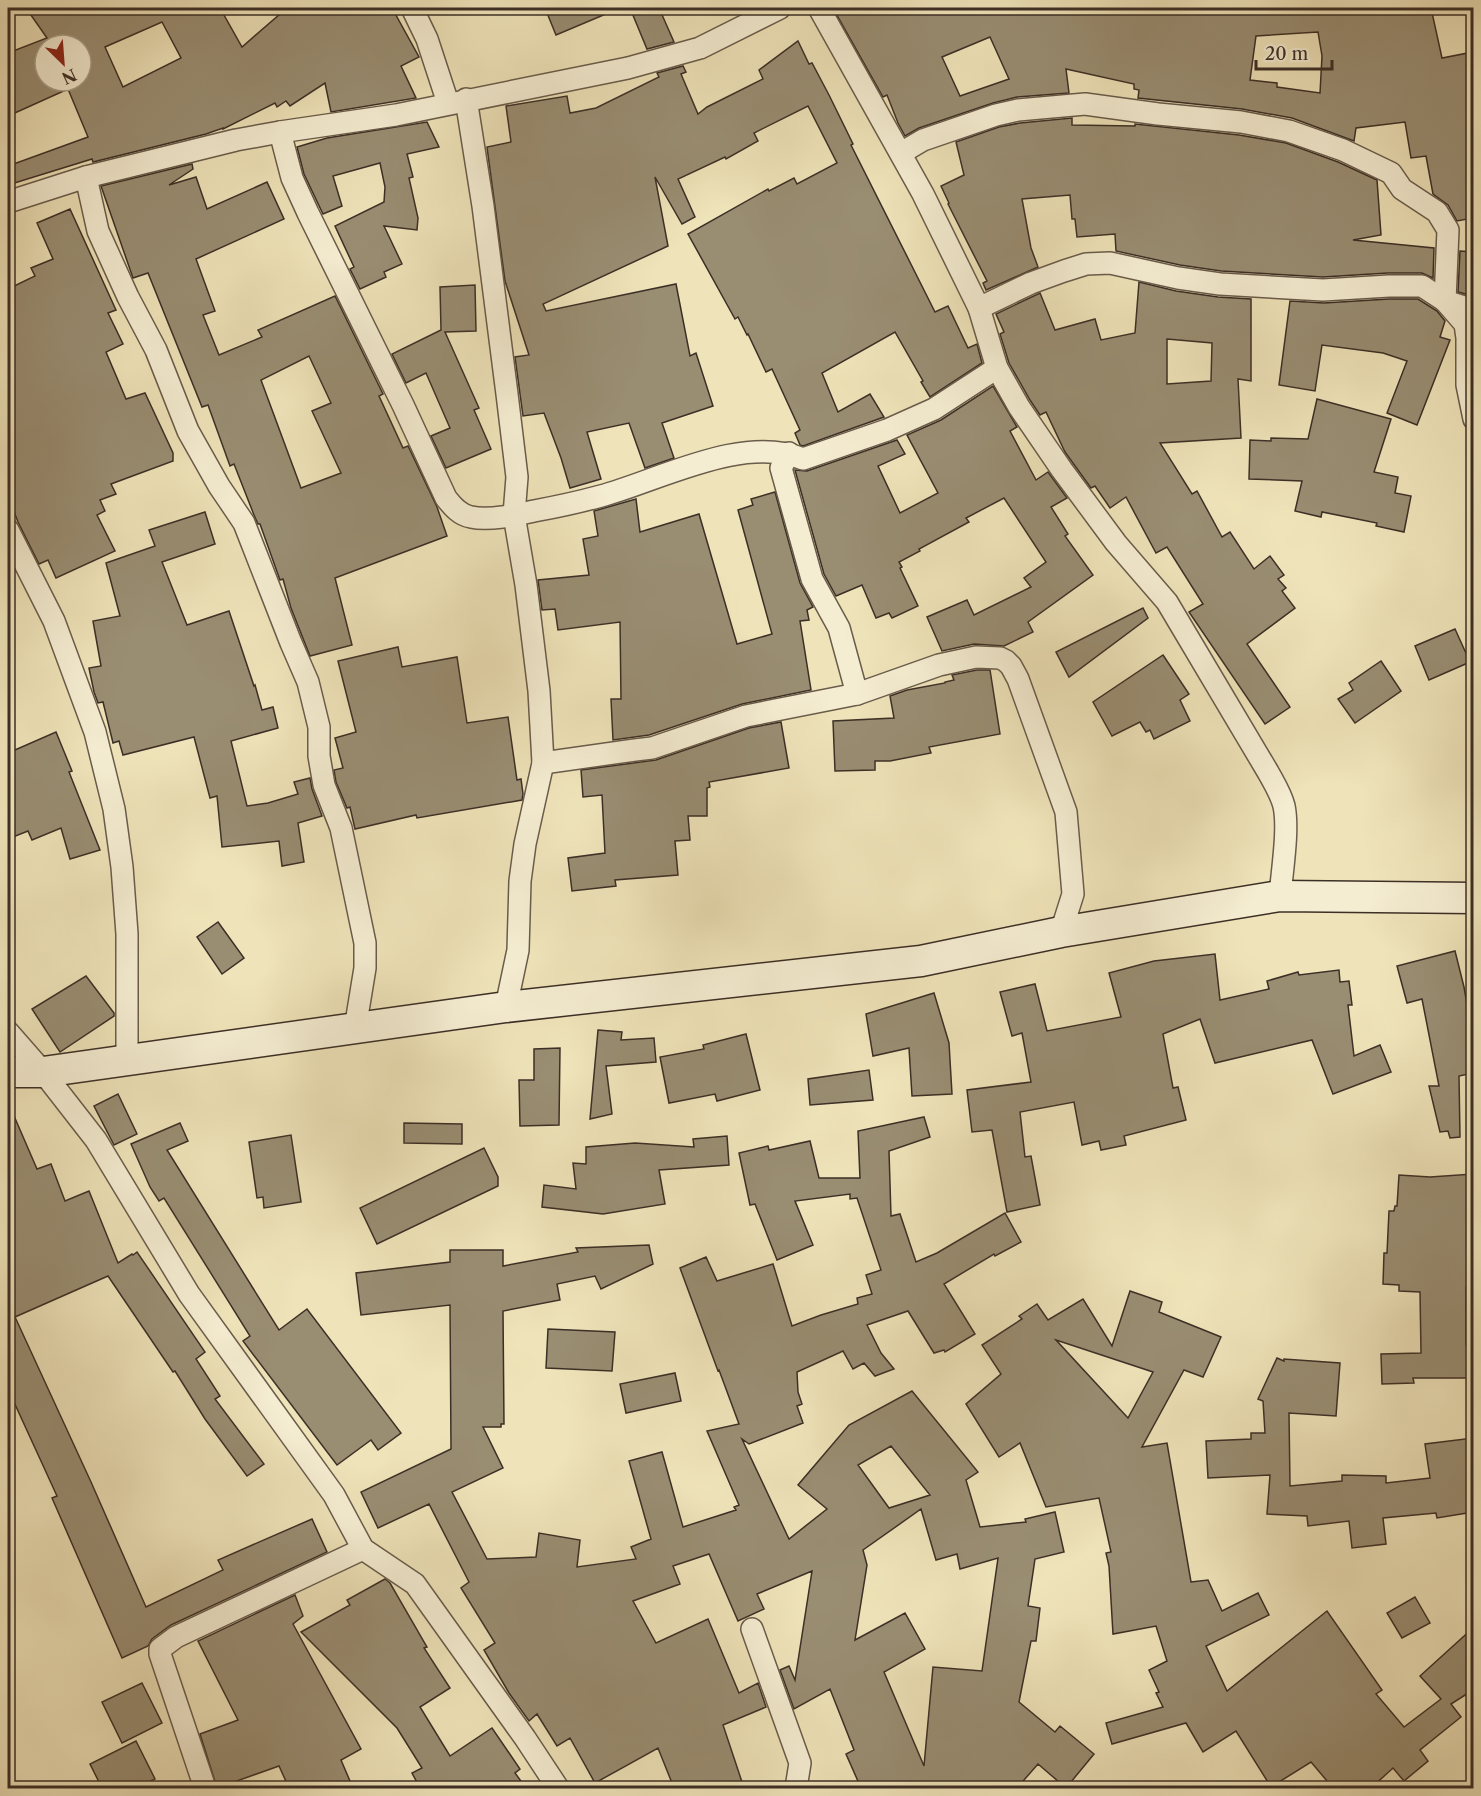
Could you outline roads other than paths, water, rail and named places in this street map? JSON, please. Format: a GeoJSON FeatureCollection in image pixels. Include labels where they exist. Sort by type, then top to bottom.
{"type":"FeatureCollection","features":[{"type":"Feature","properties":{"kind":"street"},"geometry":{"type":"LineString","coordinates":[[412,8],[457,101],[483,206],[517,477],[514,515],[526,585],[539,691],[543,763],[525,844],[520,881],[518,950],[506,1007]]}},
{"type":"Feature","properties":{"kind":"street"},"geometry":{"type":"LineString","coordinates":[[8,202],[86,177],[236,140],[396,115],[628,68],[700,48],[780,8]]}},
{"type":"Feature","properties":{"kind":"street"},"geometry":{"type":"LineString","coordinates":[[819,8],[923,194],[979,308],[997,369],[1019,407],[1116,543],[1167,602],[1279,792],[1284,808],[1285,839],[1280,896]]}},
{"type":"Feature","properties":{"kind":"street"},"geometry":{"type":"LineString","coordinates":[[901,153],[923,140],[996,115],[1018,110],[1085,104],[1241,122],[1289,132],[1343,150],[1391,172],[1402,189],[1437,212],[1448,230],[1444,301]]}},
{"type":"Feature","properties":{"kind":"street"},"geometry":{"type":"LineString","coordinates":[[280,132],[296,187],[446,498],[457,511],[471,518],[514,515],[602,496],[725,456],[760,452],[789,453],[803,459],[887,430],[934,409],[997,369]]}},
{"type":"Feature","properties":{"kind":"street"},"geometry":{"type":"LineString","coordinates":[[86,177],[98,231],[128,297],[156,350],[188,431],[219,486],[244,523],[308,682],[319,726],[324,785],[341,828],[365,943],[365,968],[356,1029]]}},
{"type":"Feature","properties":{"kind":"street"},"geometry":{"type":"LineString","coordinates":[[979,308],[1031,283],[1086,264],[1110,263],[1220,285],[1323,290],[1422,286],[1444,301],[1465,324],[1467,385],[1473,419]]}},
{"type":"Feature","properties":{"kind":"street"},"geometry":{"type":"LineString","coordinates":[[1444,301],[1473,310]]}},
{"type":"Feature","properties":{"kind":"street"},"geometry":{"type":"LineString","coordinates":[[789,453],[781,468],[812,579],[839,628],[857,694]]}},
{"type":"Feature","properties":{"kind":"street"},"geometry":{"type":"LineString","coordinates":[[8,530],[54,621],[95,732],[110,790],[122,867],[127,934],[127,1059]]}},
{"type":"Feature","properties":{"kind":"street"},"geometry":{"type":"LineString","coordinates":[[543,763],[652,748],[746,716],[857,694],[939,665],[976,657],[1000,658],[1011,666],[1018,679],[1066,812],[1073,894],[1061,932]]}},
{"type":"Feature","properties":{"kind":"street"},"geometry":{"type":"LineString","coordinates":[[8,1072],[43,1072],[506,1007],[921,961],[1061,932],[1280,896],[1473,898]]}},
{"type":"Feature","properties":{"kind":"street"},"geometry":{"type":"LineString","coordinates":[[8,1032],[43,1072],[96,1140],[189,1294],[334,1495],[363,1549],[415,1584],[558,1788]]}},
{"type":"Feature","properties":{"kind":"street"},"geometry":{"type":"LineString","coordinates":[[205,1788],[160,1654],[160,1648],[176,1637],[363,1549]]}},
{"type":"Feature","properties":{"kind":"street"},"geometry":{"type":"LineString","coordinates":[[752,1629],[800,1763],[796,1788]]}}]}
